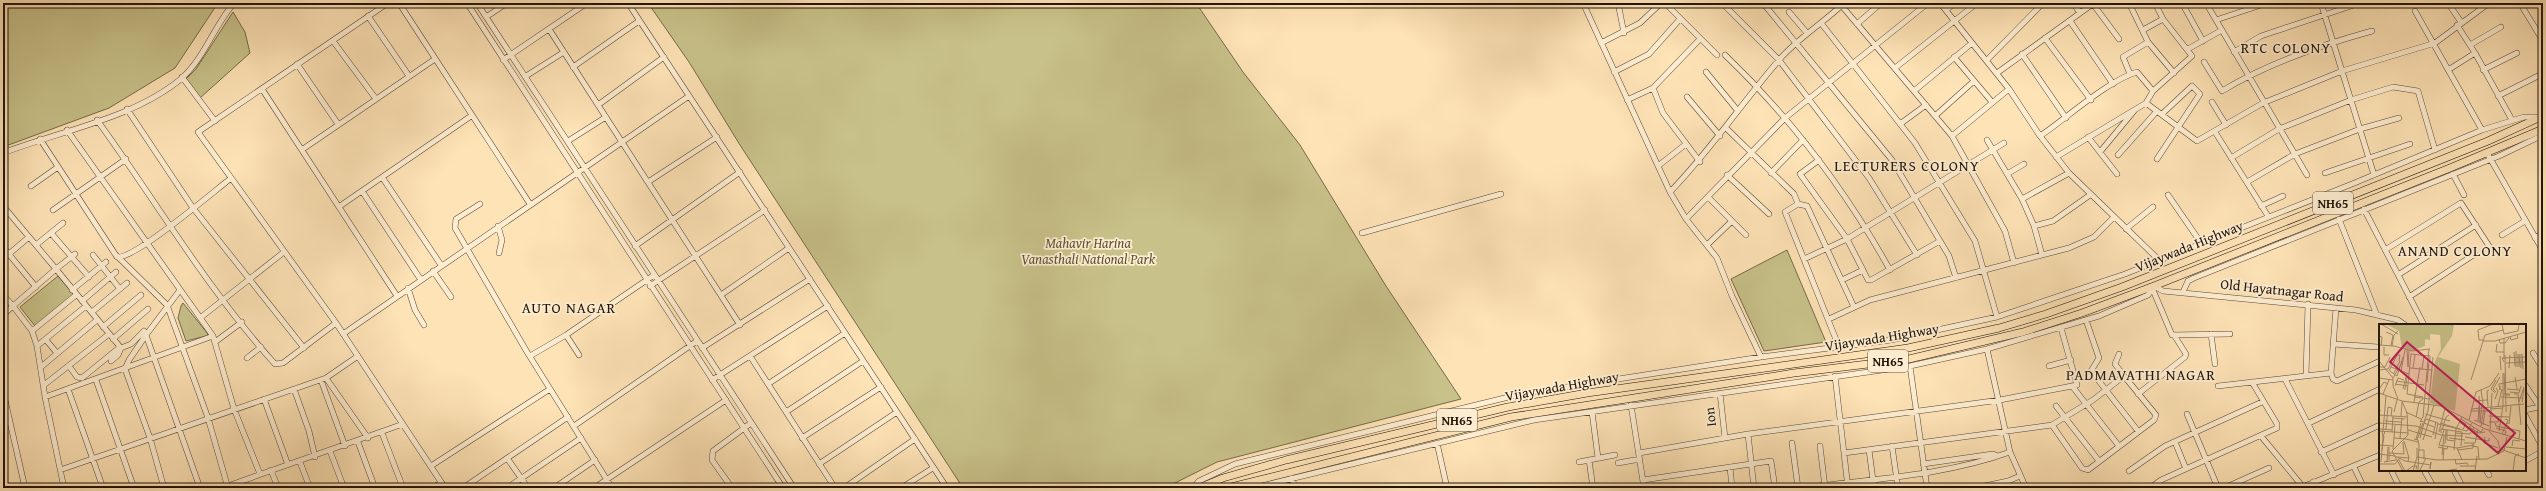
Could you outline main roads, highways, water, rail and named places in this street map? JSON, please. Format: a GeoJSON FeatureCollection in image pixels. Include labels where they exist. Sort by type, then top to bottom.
{"type":"FeatureCollection","features":[{"type":"Feature","properties":{"kind":"highway","name":"Vijaywada Highway"},"geometry":{"type":"LineString","coordinates":[[1199,488],[1223,478],[1286,460],[1508,407],[1587,393],[1945,341],[2039,316],[2078,304],[2488,141],[2543,116]]}},
{"type":"Feature","properties":{"kind":"highway","name":"Vijaywada Highway"},"geometry":{"type":"LineString","coordinates":[[1227,488],[1510,417],[1794,373],[1879,363],[1946,352],[2023,332],[2082,314],[2289,236],[2488,156],[2543,129]]}},
{"type":"Feature","properties":{"kind":"highway"},"geometry":{"type":"LineString","coordinates":[[1877,352],[1879,363]]}},
{"type":"Feature","properties":{"kind":"district","name":"RTC COLONY"},"geometry":{"type":"Point","coordinates":[2286,47]}},
{"type":"Feature","properties":{"kind":"district","name":"LECTURERS COLONY"},"geometry":{"type":"Point","coordinates":[1907,165]}},
{"type":"Feature","properties":{"kind":"district","name":"ANAND COLONY"},"geometry":{"type":"Point","coordinates":[2455,250]}},
{"type":"Feature","properties":{"kind":"district","name":"AUTO NAGAR"},"geometry":{"type":"Point","coordinates":[569,307]}},
{"type":"Feature","properties":{"kind":"district","name":"PADMAVATHI NAGAR"},"geometry":{"type":"Point","coordinates":[2141,374]}},
{"type":"Feature","properties":{"kind":"park label","name":"Mahavir Harina Vanasthali National Park"},"geometry":{"type":"Point","coordinates":[1088,252]}}]}
